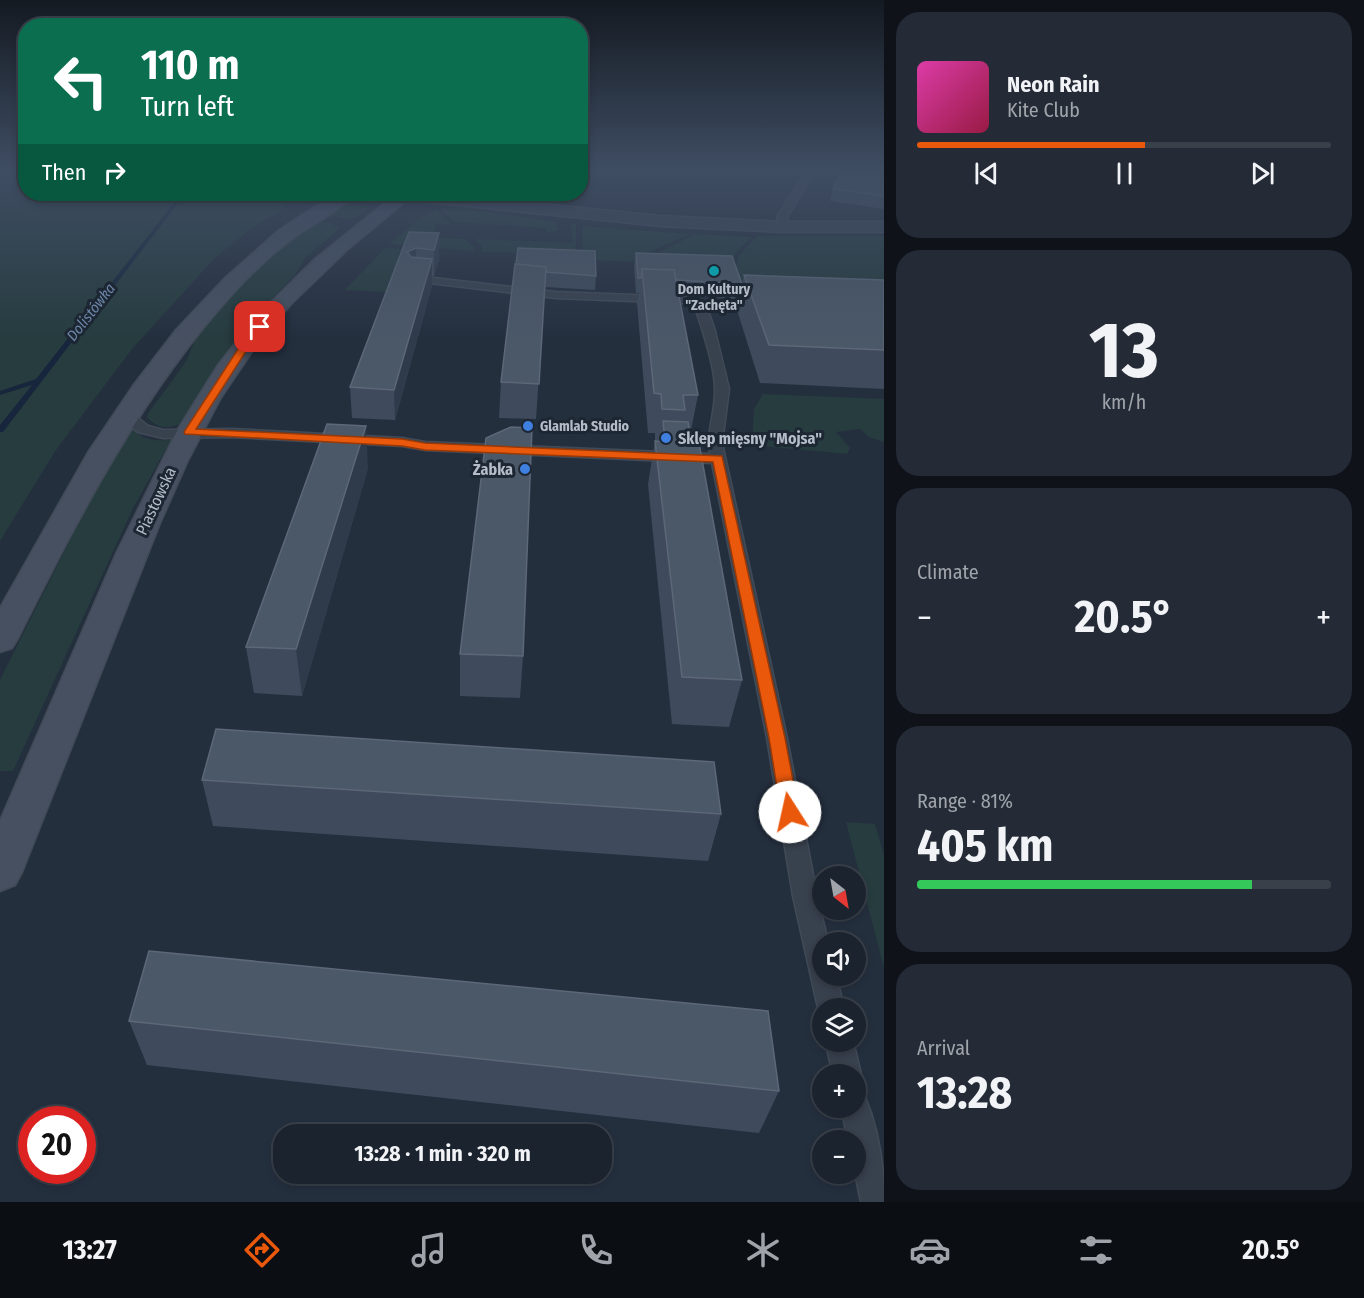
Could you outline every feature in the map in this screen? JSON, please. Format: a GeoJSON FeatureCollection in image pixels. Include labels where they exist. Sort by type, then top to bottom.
{"type":"FeatureCollection","features":[{"type":"Feature","properties":{"kind":"main road"},"geometry":{"type":"LineString","coordinates":[[0,640],[64,516],[127,411],[159,365],[207,308],[252,263],[296,227]]}},
{"type":"Feature","properties":{"kind":"main road"},"geometry":{"type":"LineString","coordinates":[[353,227],[355,232]]}},
{"type":"Feature","properties":{"kind":"main road","name":"Piastowska"},"geometry":{"type":"LineString","coordinates":[[0,872],[142,530],[189,432],[246,343],[301,280],[361,227]]}},
{"type":"Feature","properties":{"kind":"lane"},"geometry":{"type":"LineString","coordinates":[[416,279],[556,295],[684,300],[700,305],[709,331],[722,388],[715,444],[777,738],[813,932]]}},
{"type":"Feature","properties":{"kind":"lane"},"geometry":{"type":"LineString","coordinates":[[127,411],[134,422],[154,433],[189,432],[402,442],[425,446],[718,459]]}},
{"type":"Feature","properties":{"kind":"lane"},"geometry":{"type":"LineString","coordinates":[[858,1118],[877,1202]]}},
{"type":"Feature","properties":{"kind":"green space"},"geometry":{"type":"Polygon","coordinates":[[[0,227],[253,227],[212,261],[132,349],[56,450],[0,541],[0,227]]]}},
{"type":"Feature","properties":{"kind":"green space"},"geometry":{"type":"Polygon","coordinates":[[[410,227],[435,227],[432,237],[465,239],[475,248],[474,251],[389,244],[410,227]]]}},
{"type":"Feature","properties":{"kind":"green space"},"geometry":{"type":"Polygon","coordinates":[[[532,227],[557,227],[558,231],[546,232],[546,228],[532,227]]]}},
{"type":"Feature","properties":{"kind":"green space"},"geometry":{"type":"Polygon","coordinates":[[[571,227],[576,227],[576,254],[482,252],[482,247],[475,239],[572,243],[571,227]]]}},
{"type":"Feature","properties":{"kind":"green space"},"geometry":{"type":"Polygon","coordinates":[[[582,227],[688,234],[642,255],[640,262],[591,260],[583,251],[582,227]]]}},
{"type":"Feature","properties":{"kind":"green space"},"geometry":{"type":"Polygon","coordinates":[[[306,228],[340,228],[305,258],[295,275],[252,320],[179,424],[166,427],[150,420],[147,417],[149,412],[183,366],[197,336],[211,318],[256,268],[290,238],[306,228]]]}},
{"type":"Feature","properties":{"kind":"green space"},"geometry":{"type":"Polygon","coordinates":[[[695,234],[752,237],[735,253],[733,262],[650,257],[695,234]]]}},
{"type":"Feature","properties":{"kind":"green space"},"geometry":{"type":"Polygon","coordinates":[[[758,236],[884,236],[884,316],[738,310],[733,302],[748,302],[737,261],[758,236]]]}},
{"type":"Feature","properties":{"kind":"green space"},"geometry":{"type":"Polygon","coordinates":[[[385,248],[401,249],[398,256],[401,257],[409,293],[345,290],[385,248]]]}},
{"type":"Feature","properties":{"kind":"green space"},"geometry":{"type":"Polygon","coordinates":[[[763,394],[884,399],[884,442],[869,437],[860,429],[836,432],[850,448],[847,454],[752,445],[754,409],[763,394]]]}},
{"type":"Feature","properties":{"kind":"green space"},"geometry":{"type":"Polygon","coordinates":[[[131,426],[144,437],[154,440],[171,440],[133,508],[13,771],[0,771],[0,680],[80,520],[131,426]]]}},
{"type":"Feature","properties":{"kind":"green space"},"geometry":{"type":"Polygon","coordinates":[[[846,822],[875,824],[884,855],[884,968],[866,899],[866,866],[857,866],[846,822]]]}},
{"type":"Feature","properties":{"kind":"building"},"geometry":{"type":"Polygon","coordinates":[[[409,232],[439,233],[434,250],[416,248],[407,252],[411,257],[432,259],[394,390],[350,387],[409,232]]]}},
{"type":"Feature","properties":{"kind":"building"},"geometry":{"type":"Polygon","coordinates":[[[518,248],[595,251],[596,276],[546,272],[546,267],[516,264],[518,248]]]}},
{"type":"Feature","properties":{"kind":"building"},"geometry":{"type":"Polygon","coordinates":[[[636,253],[732,256],[742,284],[676,280],[674,270],[642,269],[641,278],[638,278],[636,253]]]}},
{"type":"Feature","properties":{"kind":"building"},"geometry":{"type":"Polygon","coordinates":[[[515,264],[546,267],[539,384],[501,382],[515,264]]]}},
{"type":"Feature","properties":{"kind":"building"},"geometry":{"type":"Polygon","coordinates":[[[642,269],[674,270],[698,395],[683,395],[685,410],[662,409],[661,394],[654,393],[642,269]]]}},
{"type":"Feature","properties":{"kind":"building"},"geometry":{"type":"Polygon","coordinates":[[[744,275],[884,280],[884,350],[769,345],[744,275]]]}},
{"type":"Feature","properties":{"kind":"building"},"geometry":{"type":"Polygon","coordinates":[[[663,421],[688,422],[691,442],[699,443],[742,680],[682,677],[655,441],[665,442],[663,421]]]}},
{"type":"Feature","properties":{"kind":"building"},"geometry":{"type":"Polygon","coordinates":[[[327,424],[366,426],[296,649],[246,647],[327,424]]]}},
{"type":"Feature","properties":{"kind":"building"},"geometry":{"type":"Polygon","coordinates":[[[511,427],[532,428],[523,656],[460,654],[486,438],[511,427]]]}},
{"type":"Feature","properties":{"kind":"building"},"geometry":{"type":"Polygon","coordinates":[[[216,729],[714,762],[721,814],[202,780],[216,729]]]}},
{"type":"Feature","properties":{"kind":"building"},"geometry":{"type":"Polygon","coordinates":[[[149,951],[768,1011],[779,1091],[129,1021],[149,951]]]}},
{"type":"Feature","properties":{"kind":"waterway","name":"Dolistówka"},"geometry":{"type":"LineString","coordinates":[[39,380],[157,227]]}},
{"type":"Feature","properties":{"kind":"waterway"},"geometry":{"type":"LineString","coordinates":[[0,393],[39,380]]}},
{"type":"Feature","properties":{"kind":"waterway","name":"Dolistówka"},"geometry":{"type":"LineString","coordinates":[[0,430],[39,380]]}},
{"type":"Feature","properties":{"kind":"place","name":"Dom Kultury \"Zachęta\""},"geometry":{"type":"Point","coordinates":[714,271]}},
{"type":"Feature","properties":{"kind":"place","name":"Glamlab Studio"},"geometry":{"type":"Point","coordinates":[528,426]}},
{"type":"Feature","properties":{"kind":"place","name":"Sklep mięsny \"Mojsa\""},"geometry":{"type":"Point","coordinates":[666,438]}},
{"type":"Feature","properties":{"kind":"place","name":"Żabka"},"geometry":{"type":"Point","coordinates":[525,469]}},
{"type":"Feature","properties":{"kind":"route"},"geometry":{"type":"LineString","coordinates":[[260,327],[246,343],[189,432],[402,442],[425,446],[718,459],[777,738],[790,812]]}}]}
